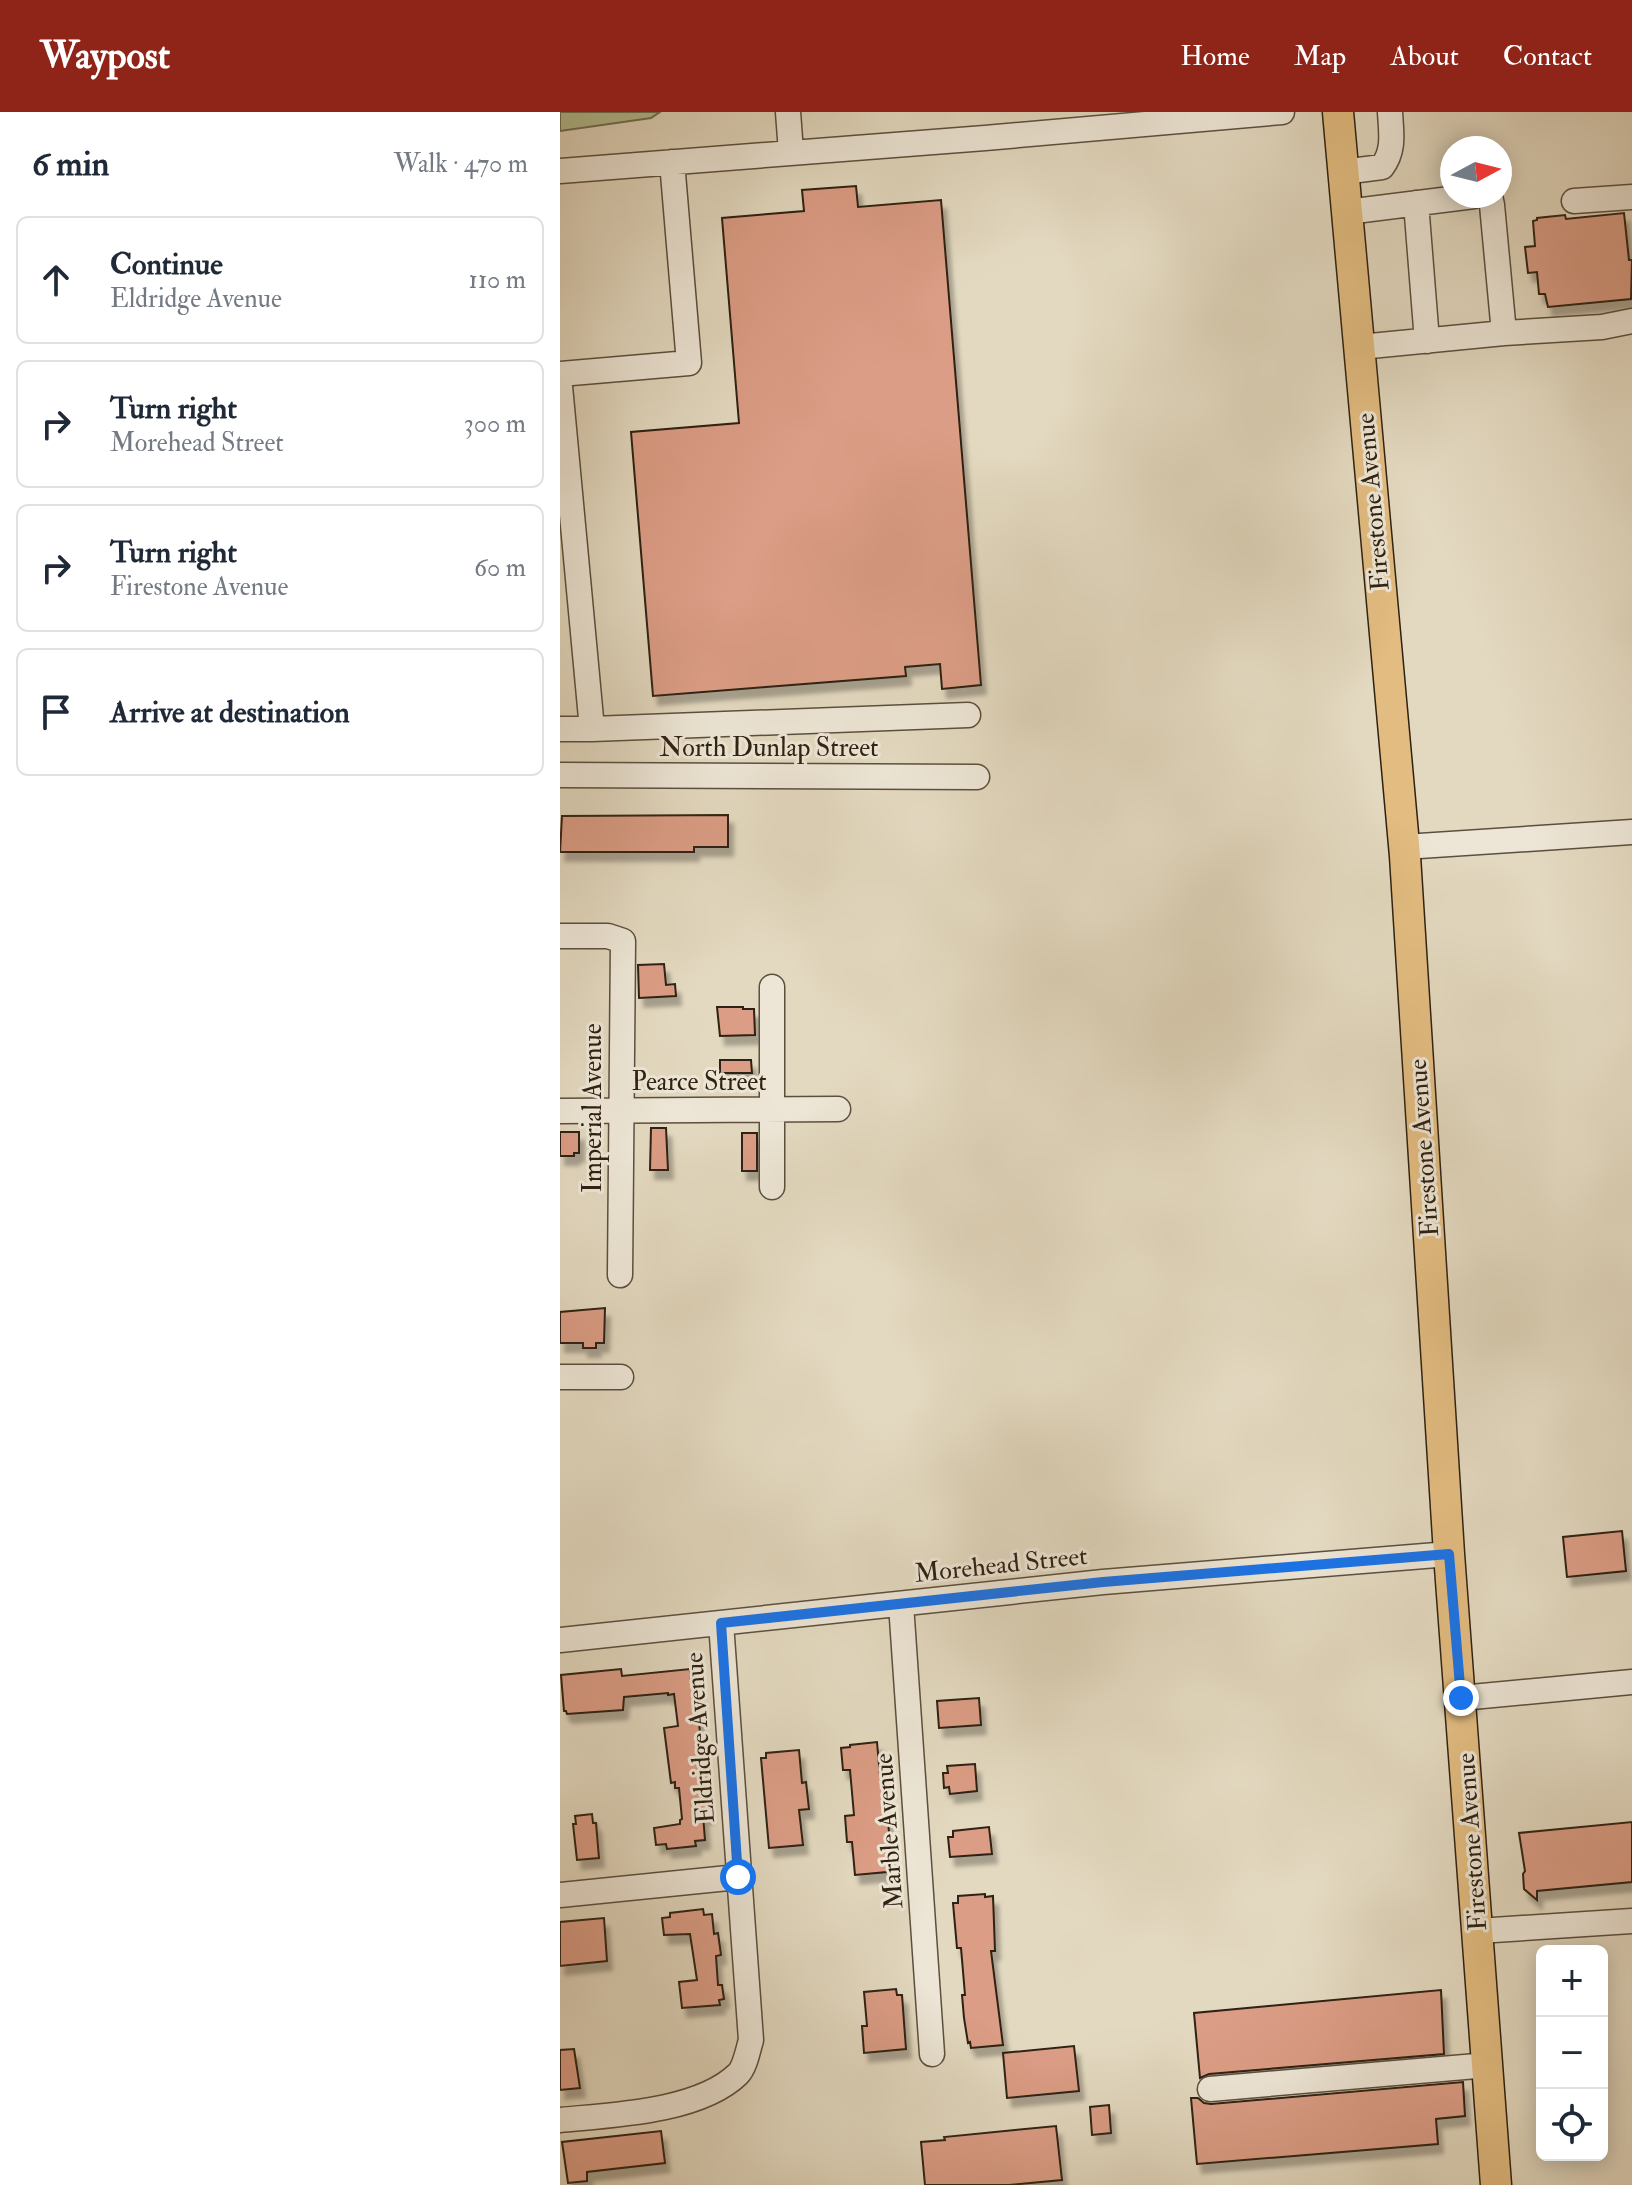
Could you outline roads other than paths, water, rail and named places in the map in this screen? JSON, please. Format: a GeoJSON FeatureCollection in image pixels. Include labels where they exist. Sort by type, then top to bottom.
{"type":"FeatureCollection","features":[{"type":"Feature","properties":{"kind":"main road","name":"Firestone Avenue"},"geometry":{"type":"LineString","coordinates":[[1338,112],[1404,847],[1449,1554],[1496,2185]]}},
{"type":"Feature","properties":{"kind":"street"},"geometry":{"type":"LineString","coordinates":[[788,112],[791,152]]}},
{"type":"Feature","properties":{"kind":"street"},"geometry":{"type":"LineString","coordinates":[[560,171],[1155,118],[1282,112]]}},
{"type":"Feature","properties":{"kind":"street"},"geometry":{"type":"LineString","coordinates":[[1343,172],[1382,167],[1392,147],[1390,112]]}},
{"type":"Feature","properties":{"kind":"street"},"geometry":{"type":"LineString","coordinates":[[560,374],[689,363],[672,162]]}},
{"type":"Feature","properties":{"kind":"street"},"geometry":{"type":"LineString","coordinates":[[1574,201],[1632,197]]}},
{"type":"Feature","properties":{"kind":"street"},"geometry":{"type":"LineString","coordinates":[[1347,212],[1440,200]]}},
{"type":"Feature","properties":{"kind":"street"},"geometry":{"type":"LineString","coordinates":[[1416,203],[1427,341]]}},
{"type":"Feature","properties":{"kind":"street"},"geometry":{"type":"LineString","coordinates":[[1492,208],[1504,333]]}},
{"type":"Feature","properties":{"kind":"street"},"geometry":{"type":"LineString","coordinates":[[1360,347],[1602,327],[1632,321]]}},
{"type":"Feature","properties":{"kind":"street"},"geometry":{"type":"LineString","coordinates":[[560,386],[562,440],[592,729]]}},
{"type":"Feature","properties":{"kind":"street"},"geometry":{"type":"LineString","coordinates":[[560,729],[968,715]]}},
{"type":"Feature","properties":{"kind":"street","name":"North Dunlap Street"},"geometry":{"type":"LineString","coordinates":[[560,775],[977,777]]}},
{"type":"Feature","properties":{"kind":"street"},"geometry":{"type":"LineString","coordinates":[[1404,847],[1632,832]]}},
{"type":"Feature","properties":{"kind":"street","name":"Imperial Avenue"},"geometry":{"type":"LineString","coordinates":[[560,936],[608,936],[623,941],[620,1275]]}},
{"type":"Feature","properties":{"kind":"street"},"geometry":{"type":"LineString","coordinates":[[772,987],[772,1187]]}},
{"type":"Feature","properties":{"kind":"street","name":"Pearce Street"},"geometry":{"type":"LineString","coordinates":[[560,1111],[838,1109]]}},
{"type":"Feature","properties":{"kind":"street"},"geometry":{"type":"LineString","coordinates":[[560,1377],[621,1377]]}},
{"type":"Feature","properties":{"kind":"street","name":"Morehead Street"},"geometry":{"type":"LineString","coordinates":[[560,1640],[1103,1582],[1449,1554]]}},
{"type":"Feature","properties":{"kind":"street","name":"Marble Avenue"},"geometry":{"type":"LineString","coordinates":[[901,1604],[932,2054]]}},
{"type":"Feature","properties":{"kind":"street","name":"Eldridge Avenue"},"geometry":{"type":"LineString","coordinates":[[560,2120],[609,2116],[674,2105],[712,2092],[741,2072],[751,2040],[721,1623]]}},
{"type":"Feature","properties":{"kind":"street"},"geometry":{"type":"LineString","coordinates":[[1461,1698],[1632,1682]]}},
{"type":"Feature","properties":{"kind":"street"},"geometry":{"type":"LineString","coordinates":[[560,1895],[738,1877]]}},
{"type":"Feature","properties":{"kind":"street"},"geometry":{"type":"LineString","coordinates":[[1478,1931],[1632,1921]]}},
{"type":"Feature","properties":{"kind":"street"},"geometry":{"type":"LineString","coordinates":[[1210,2089],[1488,2065]]}}]}
